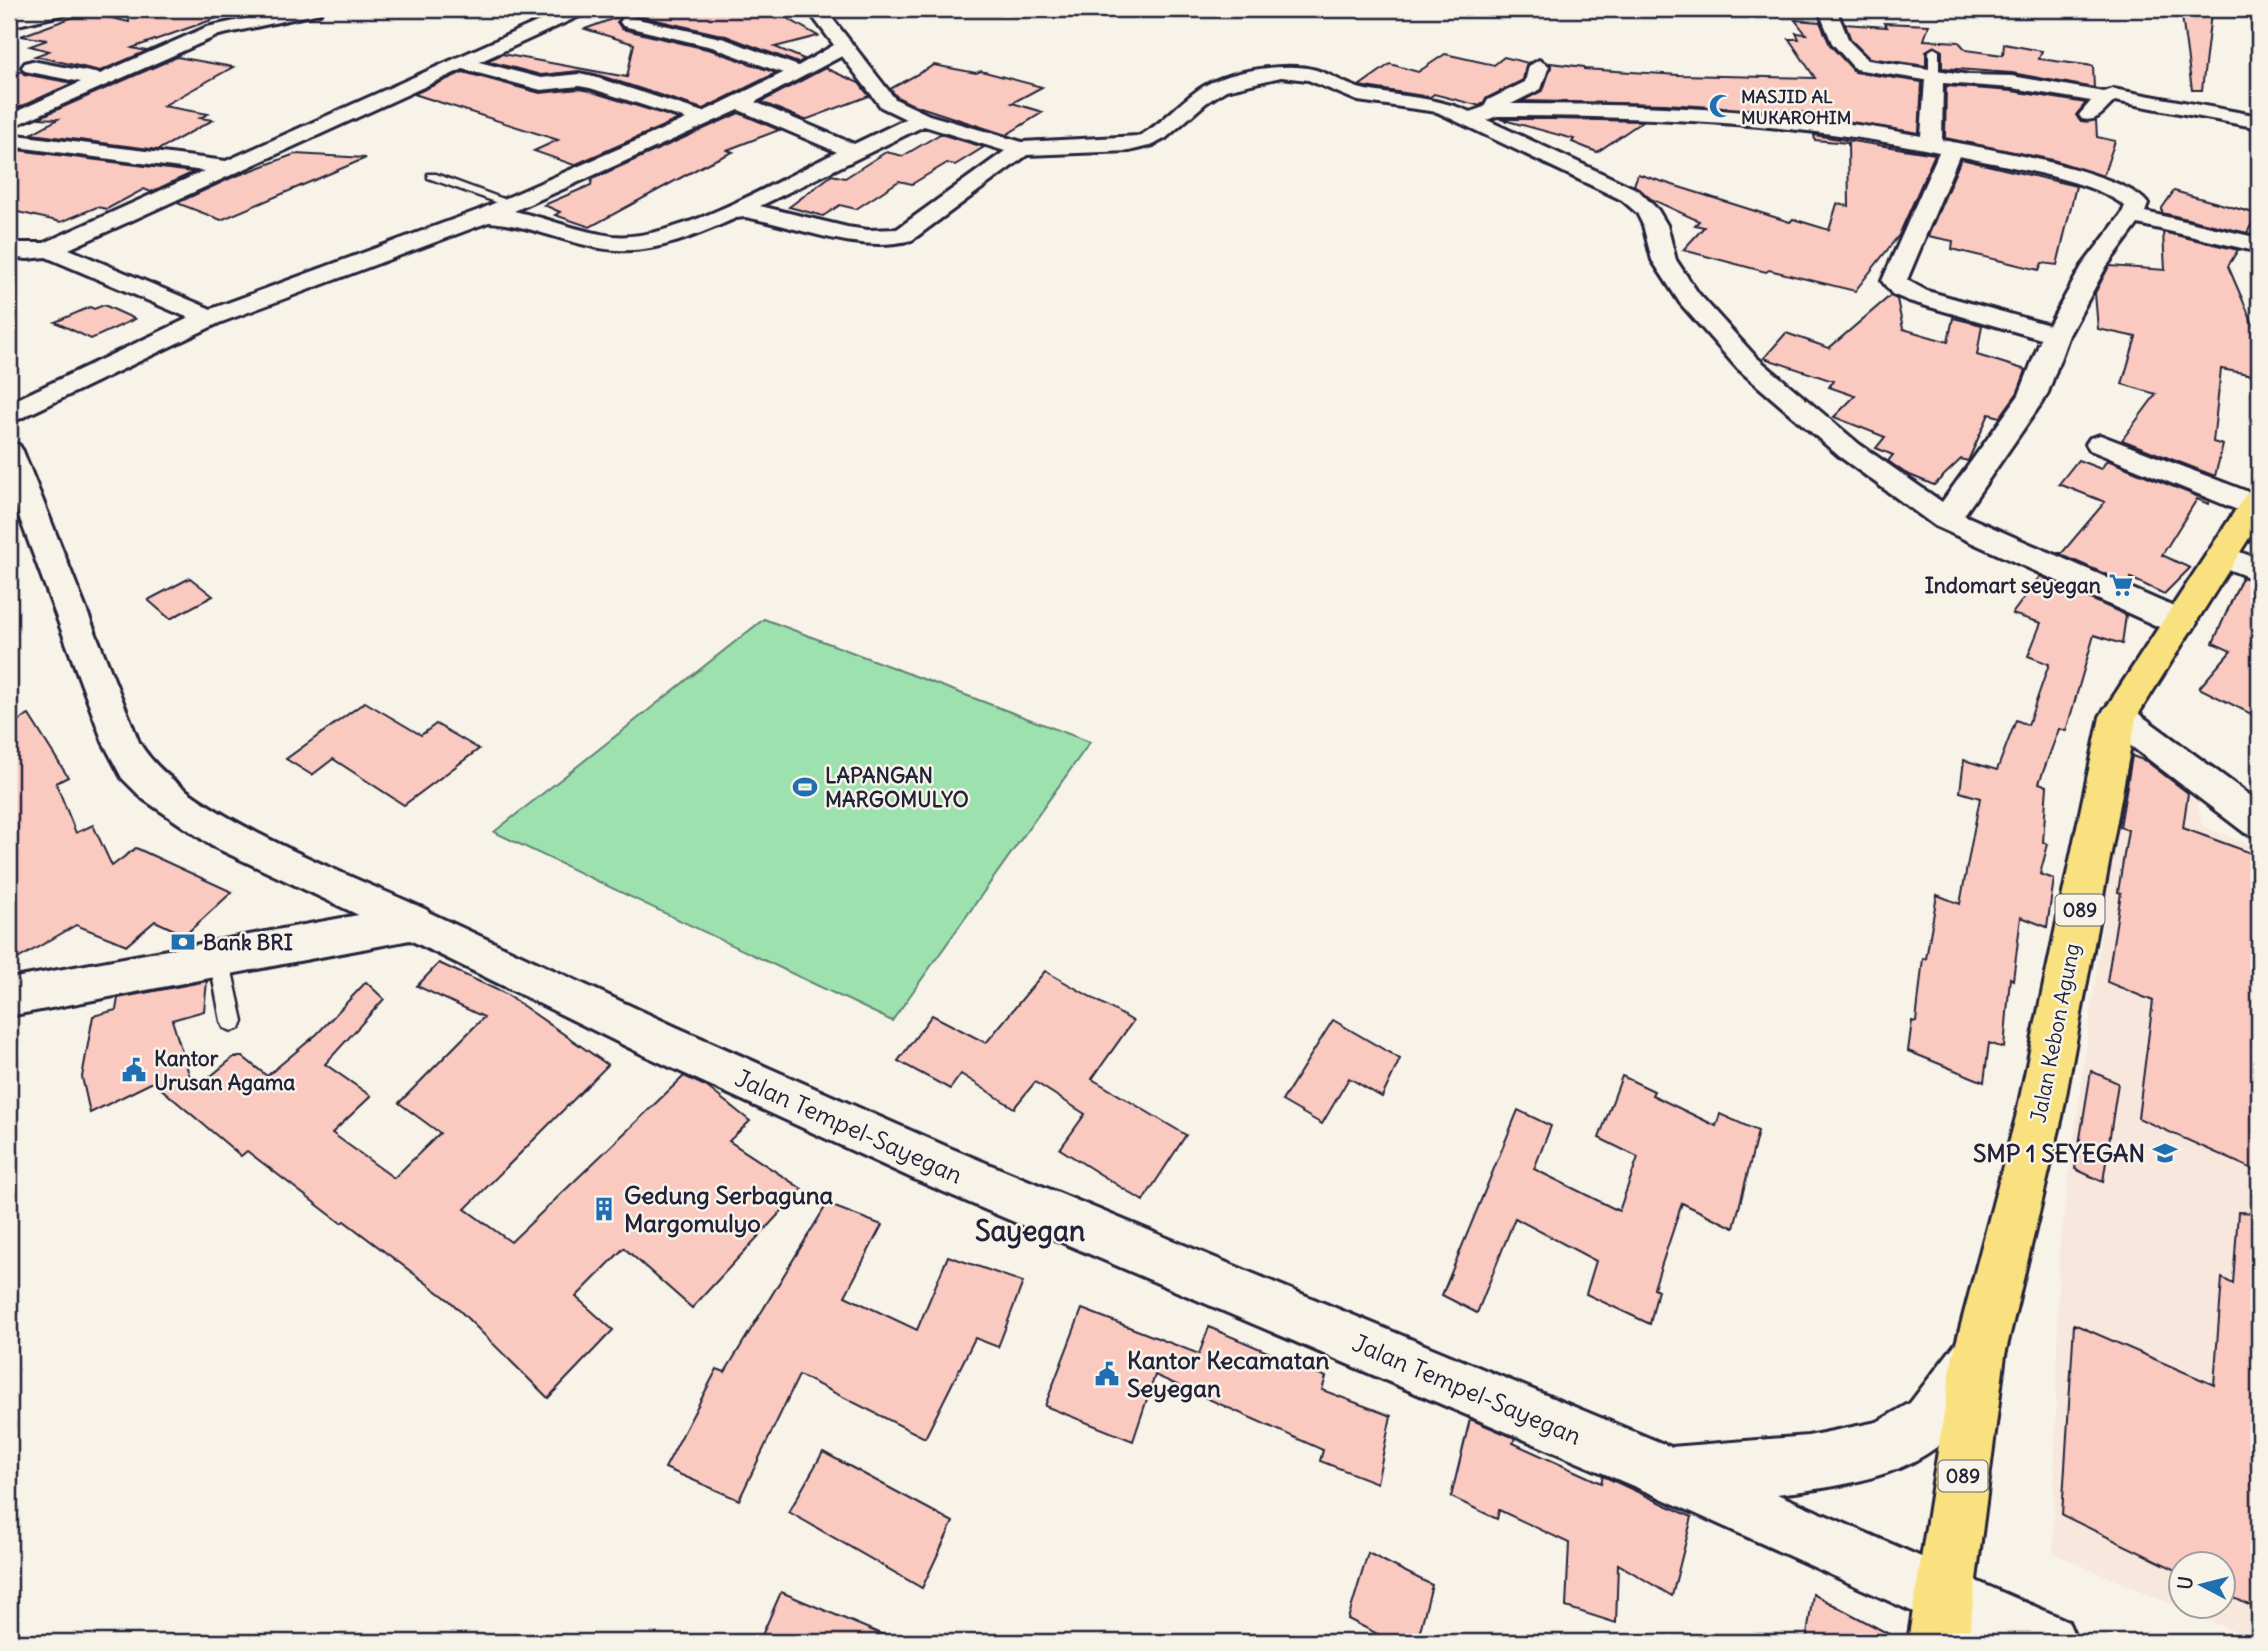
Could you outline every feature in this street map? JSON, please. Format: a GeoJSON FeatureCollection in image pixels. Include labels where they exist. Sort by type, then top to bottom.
{"type":"FeatureCollection","features":[{"type":"Feature","properties":{"kind":"main road","name":"Jalan Kebon Agung"},"geometry":{"type":"LineString","coordinates":[[1979,1355],[2039,1117],[2118,717],[2258,502]]}},
{"type":"Feature","properties":{"kind":"main road","name":"089"},"geometry":{"type":"LineString","coordinates":[[1942,1620],[1979,1355]]}},
{"type":"Feature","properties":{"kind":"street"},"geometry":{"type":"LineString","coordinates":[[9,22],[64,9]]}},
{"type":"Feature","properties":{"kind":"street"},"geometry":{"type":"LineString","coordinates":[[9,122],[213,31],[314,9]]}},
{"type":"Feature","properties":{"kind":"street"},"geometry":{"type":"LineString","coordinates":[[646,9],[671,13]]}},
{"type":"Feature","properties":{"kind":"street"},"geometry":{"type":"LineString","coordinates":[[816,9],[888,103],[922,119],[1021,149],[1129,145],[1146,141],[1159,134],[1199,99],[1219,86],[1281,71],[1312,75],[1358,95],[1443,107],[1471,119],[1536,153],[1630,195],[1647,210],[1655,225],[1664,260],[1673,276],[1746,363],[1849,450],[1946,519],[2180,623]]}},
{"type":"Feature","properties":{"kind":"street"},"geometry":{"type":"LineString","coordinates":[[1827,9],[1842,43],[1857,62],[1933,79],[2012,82],[2106,98],[2122,96],[2259,122]]}},
{"type":"Feature","properties":{"kind":"street"},"geometry":{"type":"LineString","coordinates":[[9,250],[27,252],[48,249],[576,11]]}},
{"type":"Feature","properties":{"kind":"street"},"geometry":{"type":"LineString","coordinates":[[629,22],[718,43],[800,73]]}},
{"type":"Feature","properties":{"kind":"street"},"geometry":{"type":"LineString","coordinates":[[9,413],[210,318],[487,215],[739,103],[845,47]]}},
{"type":"Feature","properties":{"kind":"street"},"geometry":{"type":"LineString","coordinates":[[458,62],[541,84],[579,80],[594,83],[702,118]]}},
{"type":"Feature","properties":{"kind":"street"},"geometry":{"type":"LineString","coordinates":[[1494,110],[1497,102],[1534,85],[1539,66]]}},
{"type":"Feature","properties":{"kind":"street"},"geometry":{"type":"LineString","coordinates":[[32,67],[99,80]]}},
{"type":"Feature","properties":{"kind":"street"},"geometry":{"type":"LineString","coordinates":[[1933,79],[1941,145],[1894,281],[1901,289],[1918,296],[2056,335]]}},
{"type":"Feature","properties":{"kind":"street"},"geometry":{"type":"LineString","coordinates":[[2083,121],[2106,98]]}},
{"type":"Feature","properties":{"kind":"street"},"geometry":{"type":"LineString","coordinates":[[739,103],[852,151]]}},
{"type":"Feature","properties":{"kind":"street"},"geometry":{"type":"LineString","coordinates":[[1471,119],[1494,110],[1702,116],[1820,126],[1941,145],[2082,179],[2126,194],[2137,204],[2132,216],[2094,266],[2081,294],[2056,335],[2033,395],[1946,519]]}},
{"type":"Feature","properties":{"kind":"street"},"geometry":{"type":"LineString","coordinates":[[487,215],[523,218],[599,241],[620,243],[661,240],[732,211],[922,119]]}},
{"type":"Feature","properties":{"kind":"street"},"geometry":{"type":"LineString","coordinates":[[9,140],[225,167]]}},
{"type":"Feature","properties":{"kind":"street"},"geometry":{"type":"LineString","coordinates":[[732,211],[754,211],[867,237],[894,238],[904,235],[1021,149]]}},
{"type":"Feature","properties":{"kind":"street"},"geometry":{"type":"LineString","coordinates":[[2132,216],[2259,245]]}},
{"type":"Feature","properties":{"kind":"street"},"geometry":{"type":"LineString","coordinates":[[48,249],[210,318]]}},
{"type":"Feature","properties":{"kind":"street"},"geometry":{"type":"LineString","coordinates":[[2099,444],[2258,502]]}},
{"type":"Feature","properties":{"kind":"street","name":"Jalan Tempel-Sayegan"},"geometry":{"type":"LineString","coordinates":[[9,451],[121,742],[135,768],[156,789],[179,806],[226,835],[660,1041],[933,1164],[1671,1475],[1942,1620],[2047,1642]]}},
{"type":"Feature","properties":{"kind":"street"},"geometry":{"type":"LineString","coordinates":[[2222,556],[2259,571]]}},
{"type":"Feature","properties":{"kind":"street"},"geometry":{"type":"LineString","coordinates":[[2118,717],[2259,822]]}},
{"type":"Feature","properties":{"kind":"street"},"geometry":{"type":"LineString","coordinates":[[9,998],[413,922]]}},
{"type":"Feature","properties":{"kind":"street"},"geometry":{"type":"LineString","coordinates":[[1671,1475],[1853,1456],[1896,1444],[1929,1422],[1979,1355]]}},
{"type":"Feature","properties":{"kind":"lane"},"geometry":{"type":"LineString","coordinates":[[549,9],[576,11]]}},
{"type":"Feature","properties":{"kind":"lane"},"geometry":{"type":"LineString","coordinates":[[1933,79],[1934,51]]}},
{"type":"Feature","properties":{"kind":"lane"},"geometry":{"type":"LineString","coordinates":[[432,176],[511,204]]}},
{"type":"Feature","properties":{"kind":"lane"},"geometry":{"type":"LineString","coordinates":[[219,958],[232,1021]]}},
{"type":"Feature","properties":{"kind":"shaded area","name":"SMP 1 SEYEGAN"},"geometry":{"type":"Polygon","coordinates":[[[2126,750],[2192,776],[2202,826],[2259,849],[2259,1642],[2208,1620],[2236,1620],[2236,1550],[2166,1550],[2166,1602],[2053,1553],[2059,1250],[2126,750]]]}},
{"type":"Feature","properties":{"kind":"green space","name":"LAPANGAN MARGOMULYO"},"geometry":{"type":"Polygon","coordinates":[[[764,619],[1090,742],[892,1021],[494,832],[764,619]]]}},
{"type":"Feature","properties":{"kind":"building"},"geometry":{"type":"Polygon","coordinates":[[[130,9],[231,9],[231,13],[132,48],[147,51],[100,71],[35,56],[49,51],[30,46],[47,40],[21,36],[87,12],[129,22],[130,9]]]}},
{"type":"Feature","properties":{"kind":"building"},"geometry":{"type":"Polygon","coordinates":[[[641,9],[771,9],[818,36],[775,47],[804,59],[798,63],[726,36],[630,14],[623,15],[641,9]]]}},
{"type":"Feature","properties":{"kind":"building"},"geometry":{"type":"Polygon","coordinates":[[[2181,9],[2211,13],[2202,90],[2192,90],[2181,9]]]}},
{"type":"Feature","properties":{"kind":"building"},"geometry":{"type":"Polygon","coordinates":[[[623,15],[617,22],[622,29],[711,50],[776,73],[703,109],[595,74],[579,71],[541,75],[487,61],[502,54],[627,77],[634,44],[585,29],[623,15]]]}},
{"type":"Feature","properties":{"kind":"building"},"geometry":{"type":"Polygon","coordinates":[[[1795,20],[1820,22],[1830,45],[1855,72],[1922,82],[1919,133],[1810,116],[1809,113],[1665,104],[1522,101],[1543,90],[1550,63],[1584,69],[1679,75],[1815,78],[1789,39],[1799,39],[1796,33],[1806,34],[1795,20]]]}},
{"type":"Feature","properties":{"kind":"building"},"geometry":{"type":"Polygon","coordinates":[[[1884,23],[1929,25],[1924,40],[1959,42],[1966,50],[2003,55],[2004,44],[2042,51],[2039,59],[2093,66],[2094,88],[2012,73],[1942,68],[1942,51],[1935,46],[1926,51],[1926,66],[1869,58],[1851,40],[1845,24],[1887,27],[1884,23]]]}},
{"type":"Feature","properties":{"kind":"building"},"geometry":{"type":"Polygon","coordinates":[[[1445,54],[1494,65],[1504,57],[1528,63],[1531,61],[1526,65],[1523,80],[1487,98],[1480,106],[1434,94],[1430,97],[1359,86],[1390,64],[1418,72],[1445,54]]]}},
{"type":"Feature","properties":{"kind":"building"},"geometry":{"type":"Polygon","coordinates":[[[177,57],[233,67],[163,106],[208,114],[200,118],[213,120],[158,150],[31,134],[58,119],[38,118],[177,57]]]}},
{"type":"Feature","properties":{"kind":"building"},"geometry":{"type":"Polygon","coordinates":[[[934,65],[976,73],[981,71],[1042,87],[1012,103],[1043,112],[1006,135],[911,104],[897,97],[890,89],[934,65]]]}},
{"type":"Feature","properties":{"kind":"building"},"geometry":{"type":"Polygon","coordinates":[[[825,68],[859,83],[869,96],[805,120],[761,102],[825,68]]]}},
{"type":"Feature","properties":{"kind":"building"},"geometry":{"type":"Polygon","coordinates":[[[22,71],[24,74],[73,83],[9,112],[9,76],[22,71]]]}},
{"type":"Feature","properties":{"kind":"building"},"geometry":{"type":"Polygon","coordinates":[[[463,72],[540,93],[579,89],[589,91],[679,119],[574,165],[534,151],[558,140],[414,94],[463,72]]]}},
{"type":"Feature","properties":{"kind":"building"},"geometry":{"type":"Polygon","coordinates":[[[1946,86],[2012,91],[2086,103],[2076,115],[2080,121],[2096,120],[2097,137],[2115,141],[2103,176],[2053,160],[1945,138],[1946,86]]]}},
{"type":"Feature","properties":{"kind":"building"},"geometry":{"type":"Polygon","coordinates":[[[739,113],[779,130],[727,150],[733,152],[590,227],[555,215],[560,212],[544,205],[591,185],[592,179],[739,113]]]}},
{"type":"Feature","properties":{"kind":"building"},"geometry":{"type":"Polygon","coordinates":[[[1500,119],[1643,121],[1597,152],[1572,142],[1574,139],[1500,119]]]}},
{"type":"Feature","properties":{"kind":"building"},"geometry":{"type":"Polygon","coordinates":[[[940,134],[984,147],[955,165],[947,163],[912,184],[899,181],[856,209],[840,205],[823,216],[789,207],[832,175],[845,178],[886,152],[903,156],[940,134]]]}},
{"type":"Feature","properties":{"kind":"building"},"geometry":{"type":"Polygon","coordinates":[[[1814,135],[1935,154],[1899,235],[1855,291],[1769,270],[1766,272],[1683,250],[1704,227],[1695,225],[1699,221],[1651,199],[1634,185],[1638,174],[1790,222],[1793,219],[1829,230],[1837,204],[1849,206],[1848,143],[1815,140],[1814,135]]]}},
{"type":"Feature","properties":{"kind":"building"},"geometry":{"type":"Polygon","coordinates":[[[9,149],[194,172],[151,192],[144,189],[107,209],[97,207],[61,222],[9,210],[9,149]]]}},
{"type":"Feature","properties":{"kind":"building"},"geometry":{"type":"Polygon","coordinates":[[[295,154],[366,158],[221,220],[177,203],[231,178],[295,154]]]}},
{"type":"Feature","properties":{"kind":"building"},"geometry":{"type":"Polygon","coordinates":[[[1961,159],[2076,186],[2057,265],[2042,263],[2039,270],[1952,249],[1953,241],[1928,236],[1961,159]]]}},
{"type":"Feature","properties":{"kind":"building"},"geometry":{"type":"Polygon","coordinates":[[[2174,191],[2257,214],[2247,233],[2162,213],[2162,208],[2174,191]]]}},
{"type":"Feature","properties":{"kind":"building"},"geometry":{"type":"Polygon","coordinates":[[[2163,232],[2238,250],[2228,266],[2259,338],[2259,376],[2221,369],[2213,442],[2223,445],[2215,476],[2122,440],[2156,394],[2122,384],[2136,337],[2098,329],[2095,293],[2108,268],[2165,270],[2163,232]]]}},
{"type":"Feature","properties":{"kind":"building"},"geometry":{"type":"Polygon","coordinates":[[[1890,296],[1897,299],[1903,329],[1948,342],[1953,318],[1982,325],[1977,355],[2026,370],[2018,392],[2000,417],[1989,414],[1968,461],[1961,459],[1934,485],[1905,473],[1888,461],[1893,455],[1876,448],[1885,437],[1834,417],[1855,396],[1829,387],[1833,381],[1764,358],[1786,333],[1829,348],[1890,296]]]}},
{"type":"Feature","properties":{"kind":"building"},"geometry":{"type":"Polygon","coordinates":[[[104,305],[135,319],[91,339],[55,322],[90,307],[94,309],[104,305]]]}},
{"type":"Feature","properties":{"kind":"building"},"geometry":{"type":"Polygon","coordinates":[[[2078,460],[2101,469],[2107,460],[2209,501],[2208,504],[2197,499],[2162,555],[2190,568],[2164,594],[2131,578],[2130,585],[2057,553],[2062,553],[2105,502],[2059,484],[2078,460]]]}},
{"type":"Feature","properties":{"kind":"building"},"geometry":{"type":"Polygon","coordinates":[[[2040,576],[2126,615],[2122,644],[2094,635],[2066,731],[2059,729],[2039,783],[2047,786],[2043,842],[2048,844],[2040,874],[2054,879],[2047,927],[2021,917],[2013,980],[2010,978],[2004,1048],[1989,1043],[1984,1082],[1908,1051],[1912,1021],[1916,1022],[1923,958],[1926,959],[1937,895],[1960,904],[1980,798],[1960,792],[1964,760],[1997,770],[2016,720],[2028,725],[2049,664],[2028,656],[2041,623],[2012,614],[2040,576]]]}},
{"type":"Feature","properties":{"kind":"building"},"geometry":{"type":"Polygon","coordinates":[[[2242,577],[2259,583],[2259,622],[2250,645],[2259,648],[2259,718],[2199,688],[2231,651],[2213,643],[2242,577]]]}},
{"type":"Feature","properties":{"kind":"building"},"geometry":{"type":"Polygon","coordinates":[[[190,578],[213,596],[170,619],[148,600],[190,578]]]}},
{"type":"Feature","properties":{"kind":"building"},"geometry":{"type":"Polygon","coordinates":[[[365,702],[421,735],[436,724],[479,749],[404,805],[333,759],[312,775],[286,759],[365,702]]]}},
{"type":"Feature","properties":{"kind":"building"},"geometry":{"type":"Polygon","coordinates":[[[29,715],[68,777],[56,783],[76,833],[93,825],[112,866],[136,848],[232,892],[185,935],[155,921],[127,945],[76,925],[9,964],[9,725],[29,715]]]}},
{"type":"Feature","properties":{"kind":"building"},"geometry":{"type":"Polygon","coordinates":[[[2132,756],[2146,761],[2188,793],[2183,828],[2259,856],[2259,1172],[2138,1118],[2153,1001],[2107,982],[2128,830],[2120,827],[2132,756]]]}},
{"type":"Feature","properties":{"kind":"building"},"geometry":{"type":"Polygon","coordinates":[[[439,963],[506,994],[608,1065],[465,1209],[511,1242],[684,1076],[707,1087],[750,1121],[729,1141],[802,1189],[692,1308],[624,1248],[576,1297],[613,1330],[548,1398],[450,1301],[247,1151],[241,1156],[153,1082],[90,1113],[82,1077],[93,1016],[116,1010],[118,998],[207,981],[204,1011],[172,1020],[194,1090],[234,1057],[243,1057],[267,1076],[317,1034],[366,982],[384,999],[325,1064],[371,1096],[332,1133],[394,1178],[440,1133],[399,1103],[484,1017],[417,986],[439,963]]]}},
{"type":"Feature","properties":{"kind":"building"},"geometry":{"type":"Polygon","coordinates":[[[1045,971],[1133,1021],[1092,1079],[1186,1135],[1143,1201],[1060,1149],[1085,1114],[1035,1082],[1014,1108],[961,1074],[950,1089],[898,1061],[932,1015],[986,1043],[1045,971]]]}},
{"type":"Feature","properties":{"kind":"building"},"geometry":{"type":"Polygon","coordinates":[[[1333,1020],[1400,1059],[1382,1097],[1349,1078],[1322,1124],[1282,1101],[1333,1020]]]}},
{"type":"Feature","properties":{"kind":"building"},"geometry":{"type":"Polygon","coordinates":[[[2091,1071],[2118,1083],[2103,1182],[2075,1169],[2091,1071]]]}},
{"type":"Feature","properties":{"kind":"building"},"geometry":{"type":"Polygon","coordinates":[[[1622,1076],[1654,1091],[1652,1095],[1716,1126],[1720,1114],[1758,1131],[1734,1228],[1682,1203],[1654,1288],[1658,1290],[1650,1324],[1586,1294],[1596,1261],[1515,1218],[1477,1313],[1442,1295],[1518,1110],[1551,1126],[1534,1169],[1619,1211],[1638,1157],[1599,1138],[1622,1076]]]}},
{"type":"Feature","properties":{"kind":"building"},"geometry":{"type":"Polygon","coordinates":[[[827,1204],[882,1225],[845,1296],[917,1330],[948,1256],[1023,1282],[998,1347],[975,1338],[925,1438],[799,1375],[739,1500],[665,1468],[717,1369],[725,1372],[827,1204]]]}},
{"type":"Feature","properties":{"kind":"building"},"geometry":{"type":"Polygon","coordinates":[[[2238,1212],[2259,1213],[2259,1610],[2236,1599],[2236,1550],[2166,1550],[2166,1565],[2062,1515],[2074,1324],[2214,1385],[2222,1278],[2233,1284],[2238,1212]]]}},
{"type":"Feature","properties":{"kind":"building"},"geometry":{"type":"Polygon","coordinates":[[[1082,1309],[1199,1354],[1209,1327],[1326,1377],[1322,1390],[1391,1416],[1377,1483],[1320,1461],[1323,1450],[1155,1375],[1133,1441],[1045,1406],[1082,1309]]]}},
{"type":"Feature","properties":{"kind":"building"},"geometry":{"type":"Polygon","coordinates":[[[1470,1419],[1515,1438],[1513,1443],[1601,1483],[1603,1476],[1692,1517],[1672,1596],[1618,1564],[1616,1623],[1566,1607],[1569,1543],[1499,1510],[1497,1519],[1451,1497],[1470,1419]]]}},
{"type":"Feature","properties":{"kind":"building"},"geometry":{"type":"Polygon","coordinates":[[[823,1452],[953,1522],[922,1588],[789,1512],[823,1452]]]}},
{"type":"Feature","properties":{"kind":"building"},"geometry":{"type":"Polygon","coordinates":[[[1368,1553],[1432,1585],[1417,1642],[1393,1642],[1348,1619],[1368,1553]]]}},
{"type":"Feature","properties":{"kind":"building"},"geometry":{"type":"Polygon","coordinates":[[[781,1592],[900,1642],[759,1642],[781,1592]]]}},
{"type":"Feature","properties":{"kind":"building"},"geometry":{"type":"Polygon","coordinates":[[[1813,1594],[1904,1642],[1806,1642],[1813,1594]]]}},
{"type":"Feature","properties":{"kind":"place","name":"MASJID AL MUKAROHIM"},"geometry":{"type":"Point","coordinates":[1721,106]}},
{"type":"Feature","properties":{"kind":"place","name":"Indomart seyegan"},"geometry":{"type":"Point","coordinates":[2121,585]}},
{"type":"Feature","properties":{"kind":"place","name":"LAPANGAN MARGOMULYO"},"geometry":{"type":"Point","coordinates":[805,787]}},
{"type":"Feature","properties":{"kind":"place","name":"Bank BRI"},"geometry":{"type":"Point","coordinates":[183,942]}},
{"type":"Feature","properties":{"kind":"place","name":"Kantor Urusan Agama"},"geometry":{"type":"Point","coordinates":[134,1070]}},
{"type":"Feature","properties":{"kind":"place","name":"SMP 1 SEYEGAN"},"geometry":{"type":"Point","coordinates":[2165,1153]}},
{"type":"Feature","properties":{"kind":"place","name":"Gedung Serbaguna Margomulyo"},"geometry":{"type":"Point","coordinates":[604,1209]}},
{"type":"Feature","properties":{"kind":"place","name":"Kantor Kecamatan Seyegan"},"geometry":{"type":"Point","coordinates":[1107,1374]}},
{"type":"Feature","properties":{"kind":"district","name":"Sayegan"},"geometry":{"type":"Point","coordinates":[1030,1231]}}]}
